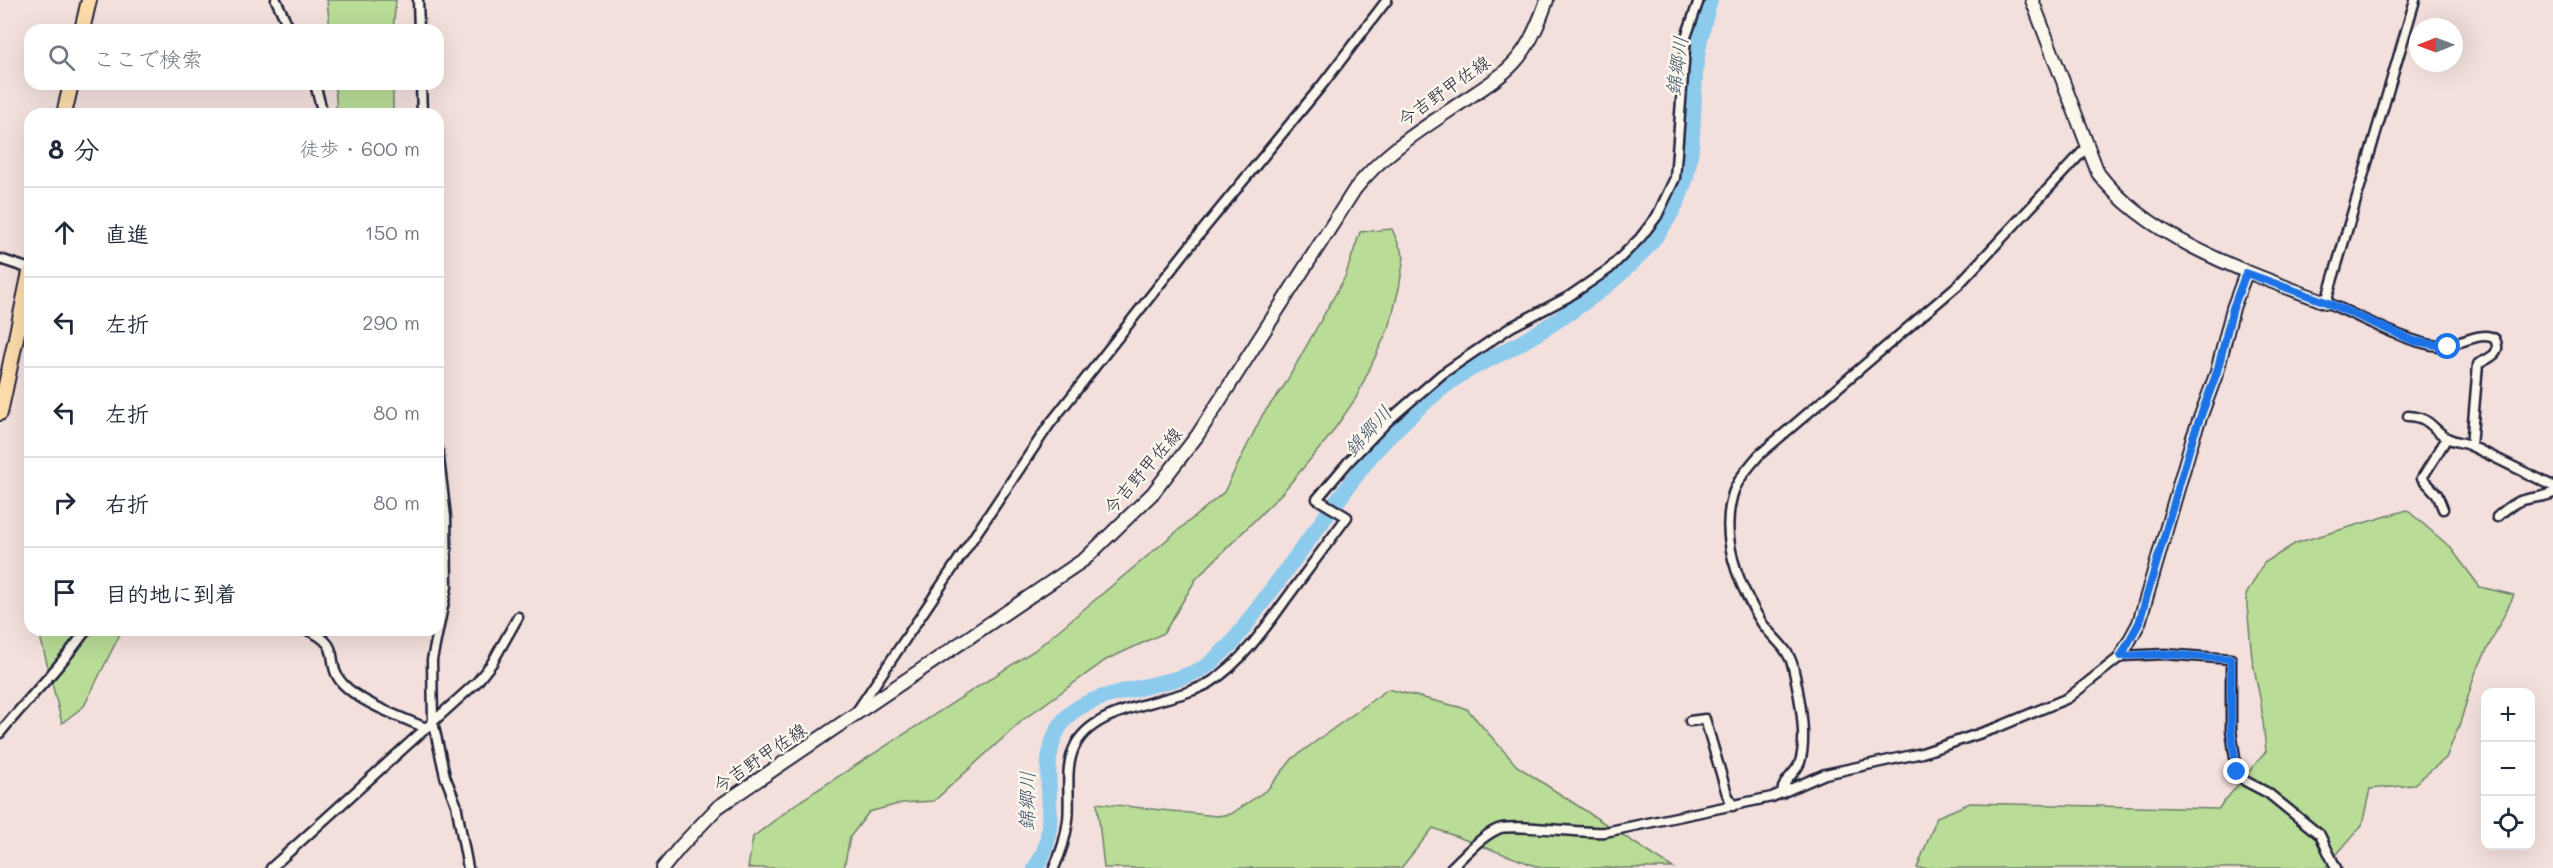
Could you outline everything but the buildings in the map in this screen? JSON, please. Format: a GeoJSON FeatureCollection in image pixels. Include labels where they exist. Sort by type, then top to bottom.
{"type":"FeatureCollection","features":[{"type":"Feature","properties":{"kind":"main road"},"geometry":{"type":"LineString","coordinates":[[83,24],[89,0]]}},
{"type":"Feature","properties":{"kind":"main road","name":"今吉野甲佐線"},"geometry":{"type":"LineString","coordinates":[[663,868],[718,807],[1085,559],[1119,527],[1153,493],[1197,436],[1354,189],[1373,166],[1410,137],[1493,81],[1518,58],[1536,28],[1547,0]]}},
{"type":"Feature","properties":{"kind":"main road"},"geometry":{"type":"LineString","coordinates":[[2032,0],[2098,172],[2110,190],[2208,256],[2246,273],[2326,302]]}},
{"type":"Feature","properties":{"kind":"main road"},"geometry":{"type":"LineString","coordinates":[[65,108],[70,90]]}},
{"type":"Feature","properties":{"kind":"main road"},"geometry":{"type":"LineString","coordinates":[[2121,656],[2139,623],[2193,437],[2217,372],[2233,308],[2246,273]]}},
{"type":"Feature","properties":{"kind":"main road"},"geometry":{"type":"LineString","coordinates":[[0,413],[24,299]]}},
{"type":"Feature","properties":{"kind":"street"},"geometry":{"type":"LineString","coordinates":[[276,0],[287,24]]}},
{"type":"Feature","properties":{"kind":"street"},"geometry":{"type":"LineString","coordinates":[[418,0],[419,24]]}},
{"type":"Feature","properties":{"kind":"street"},"geometry":{"type":"LineString","coordinates":[[853,716],[1049,425],[1197,237],[1322,85],[1387,0]]}},
{"type":"Feature","properties":{"kind":"street"},"geometry":{"type":"LineString","coordinates":[[1054,868],[1061,854],[1068,820],[1068,767],[1077,742],[1091,727],[1110,716],[1181,695],[1210,682],[1225,671],[1261,633],[1347,517],[1317,499],[1349,461],[1389,420],[1442,374],[1511,327],[1568,297],[1609,269],[1640,238],[1657,216],[1675,178],[1686,37],[1699,0]]}},
{"type":"Feature","properties":{"kind":"street"},"geometry":{"type":"LineString","coordinates":[[2415,0],[2326,302],[2414,341],[2431,345],[2448,347],[2480,335],[2489,335],[2495,339],[2498,350],[2496,355],[2478,364],[2471,446]]}},
{"type":"Feature","properties":{"kind":"street"},"geometry":{"type":"LineString","coordinates":[[317,90],[321,108]]}},
{"type":"Feature","properties":{"kind":"street"},"geometry":{"type":"LineString","coordinates":[[421,90],[422,108]]}},
{"type":"Feature","properties":{"kind":"street"},"geometry":{"type":"LineString","coordinates":[[1782,793],[1783,786],[1798,769],[1801,760],[1801,705],[1793,665],[1787,652],[1763,624],[1733,564],[1729,542],[1732,497],[1744,473],[1759,455],[1959,284],[2088,146]]}},
{"type":"Feature","properties":{"kind":"street"},"geometry":{"type":"LineString","coordinates":[[0,259],[24,269]]}},
{"type":"Feature","properties":{"kind":"street"},"geometry":{"type":"LineString","coordinates":[[2408,416],[2418,416],[2432,423],[2447,438],[2471,446],[2553,486]]}},
{"type":"Feature","properties":{"kind":"street"},"geometry":{"type":"LineString","coordinates":[[2443,509],[2437,495],[2421,478],[2447,438]]}},
{"type":"Feature","properties":{"kind":"street"},"geometry":{"type":"LineString","coordinates":[[2497,517],[2522,500],[2544,497],[2553,493]]}},
{"type":"Feature","properties":{"kind":"street"},"geometry":{"type":"LineString","coordinates":[[444,500],[447,587],[444,602]]}},
{"type":"Feature","properties":{"kind":"street"},"geometry":{"type":"LineString","coordinates":[[271,868],[477,682],[492,663],[518,617]]}},
{"type":"Feature","properties":{"kind":"street"},"geometry":{"type":"LineString","coordinates":[[0,733],[16,711],[68,655],[82,636]]}},
{"type":"Feature","properties":{"kind":"street"},"geometry":{"type":"LineString","coordinates":[[322,636],[333,652],[339,678],[357,696],[429,725]]}},
{"type":"Feature","properties":{"kind":"street"},"geometry":{"type":"LineString","coordinates":[[437,636],[432,660],[429,725],[456,804],[468,868]]}},
{"type":"Feature","properties":{"kind":"street"},"geometry":{"type":"LineString","coordinates":[[1451,868],[1487,836],[1503,827],[1587,833],[1605,832],[1733,806],[1782,793],[1825,774],[1922,753],[2040,712],[2068,698],[2121,656],[2165,654],[2231,659],[2231,730],[2237,772],[2245,781],[2268,793],[2320,836],[2336,868]]}},
{"type":"Feature","properties":{"kind":"street"},"geometry":{"type":"LineString","coordinates":[[1690,721],[1705,719],[1727,794],[1733,806]]}},
{"type":"Feature","properties":{"kind":"green space"},"geometry":{"type":"Polygon","coordinates":[[[327,0],[396,0],[394,24],[329,24],[327,0]]]}},
{"type":"Feature","properties":{"kind":"green space"},"geometry":{"type":"Polygon","coordinates":[[[335,90],[393,90],[393,108],[337,108],[335,90]]]}},
{"type":"Feature","properties":{"kind":"green space"},"geometry":{"type":"Polygon","coordinates":[[[1392,229],[1404,257],[1399,288],[1390,325],[1356,398],[1329,437],[1282,493],[1196,579],[1164,633],[1106,660],[1024,719],[934,801],[902,803],[869,812],[850,837],[844,868],[748,868],[753,837],[797,803],[1035,650],[1224,492],[1263,414],[1284,386],[1345,277],[1360,232],[1392,229]]]}},
{"type":"Feature","properties":{"kind":"green space"},"geometry":{"type":"Polygon","coordinates":[[[2407,510],[2450,547],[2480,587],[2514,595],[2475,674],[2460,723],[2446,758],[2413,785],[2370,789],[2362,825],[2325,868],[1917,868],[1937,817],[1970,803],[2218,809],[2266,751],[2261,703],[2252,658],[2246,595],[2264,563],[2296,543],[2407,510]]]}},
{"type":"Feature","properties":{"kind":"green space"},"geometry":{"type":"Polygon","coordinates":[[[43,636],[119,636],[84,706],[62,723],[41,640],[43,636]]]}},
{"type":"Feature","properties":{"kind":"green space"},"geometry":{"type":"Polygon","coordinates":[[[1388,689],[1467,709],[1517,766],[1673,868],[1541,868],[1433,828],[1401,868],[1104,868],[1097,803],[1217,816],[1231,814],[1268,789],[1293,758],[1388,689]]]}},
{"type":"Feature","properties":{"kind":"waterway","name":"錦郷川"},"geometry":{"type":"LineString","coordinates":[[1035,868],[1044,851],[1049,833],[1050,754],[1055,736],[1065,719],[1092,701],[1190,674],[1212,662],[1233,642],[1372,454],[1403,422],[1460,375],[1564,317],[1610,283],[1650,243],[1666,221],[1685,180],[1691,146],[1698,51],[1710,0]]}},
{"type":"Feature","properties":{"kind":"route"},"geometry":{"type":"LineString","coordinates":[[2237,772],[2231,730],[2231,659],[2165,654],[2121,656],[2139,623],[2193,437],[2217,372],[2233,308],[2246,273],[2326,302],[2414,341],[2448,347]]}}]}
